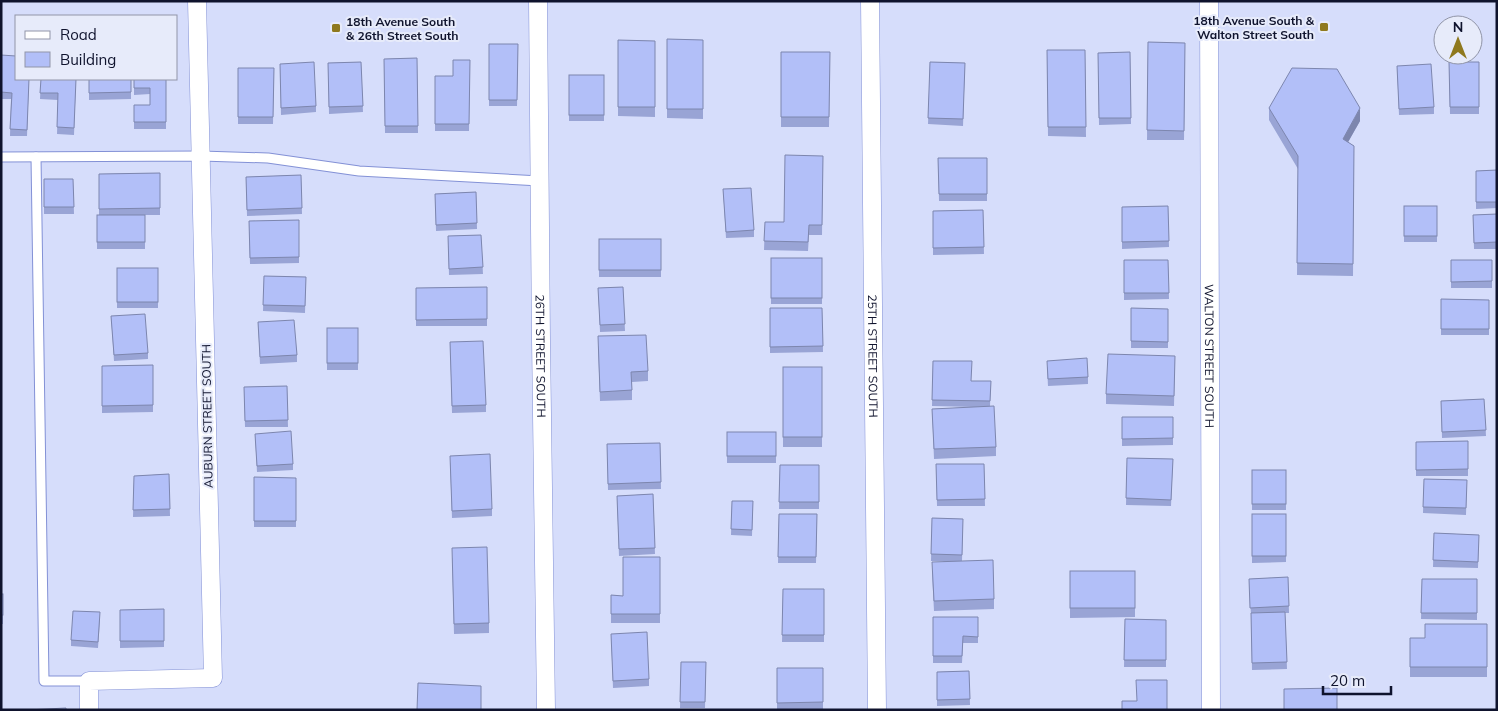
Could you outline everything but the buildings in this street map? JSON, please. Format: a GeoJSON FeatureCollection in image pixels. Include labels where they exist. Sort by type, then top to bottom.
{"type":"FeatureCollection","features":[{"type":"Feature","properties":{"kind":"street","name":"AUBURN STREET SOUTH"},"geometry":{"type":"LineString","coordinates":[[89,681],[213,678],[197,1]]}},
{"type":"Feature","properties":{"kind":"street","name":"26TH STREET SOUTH"},"geometry":{"type":"LineString","coordinates":[[538,1],[546,710]]}},
{"type":"Feature","properties":{"kind":"street","name":"25TH STREET SOUTH"},"geometry":{"type":"LineString","coordinates":[[870,1],[877,710]]}},
{"type":"Feature","properties":{"kind":"street","name":"WALTON STREET SOUTH"},"geometry":{"type":"LineString","coordinates":[[1209,1],[1211,710]]}},
{"type":"Feature","properties":{"kind":"street"},"geometry":{"type":"LineString","coordinates":[[89,681],[89,710]]}},
{"type":"Feature","properties":{"kind":"lane"},"geometry":{"type":"LineString","coordinates":[[1,157],[201,156],[268,158],[359,171],[540,181]]}},
{"type":"Feature","properties":{"kind":"lane"},"geometry":{"type":"LineString","coordinates":[[36,157],[44,681],[89,681]]}},
{"type":"Feature","properties":{"kind":"place","name":"18th Avenue South & Walton Street South"},"geometry":{"type":"Point","coordinates":[1324,27]}},
{"type":"Feature","properties":{"kind":"place","name":"18th Avenue South & 26th Street South"},"geometry":{"type":"Point","coordinates":[336,28]}}]}
